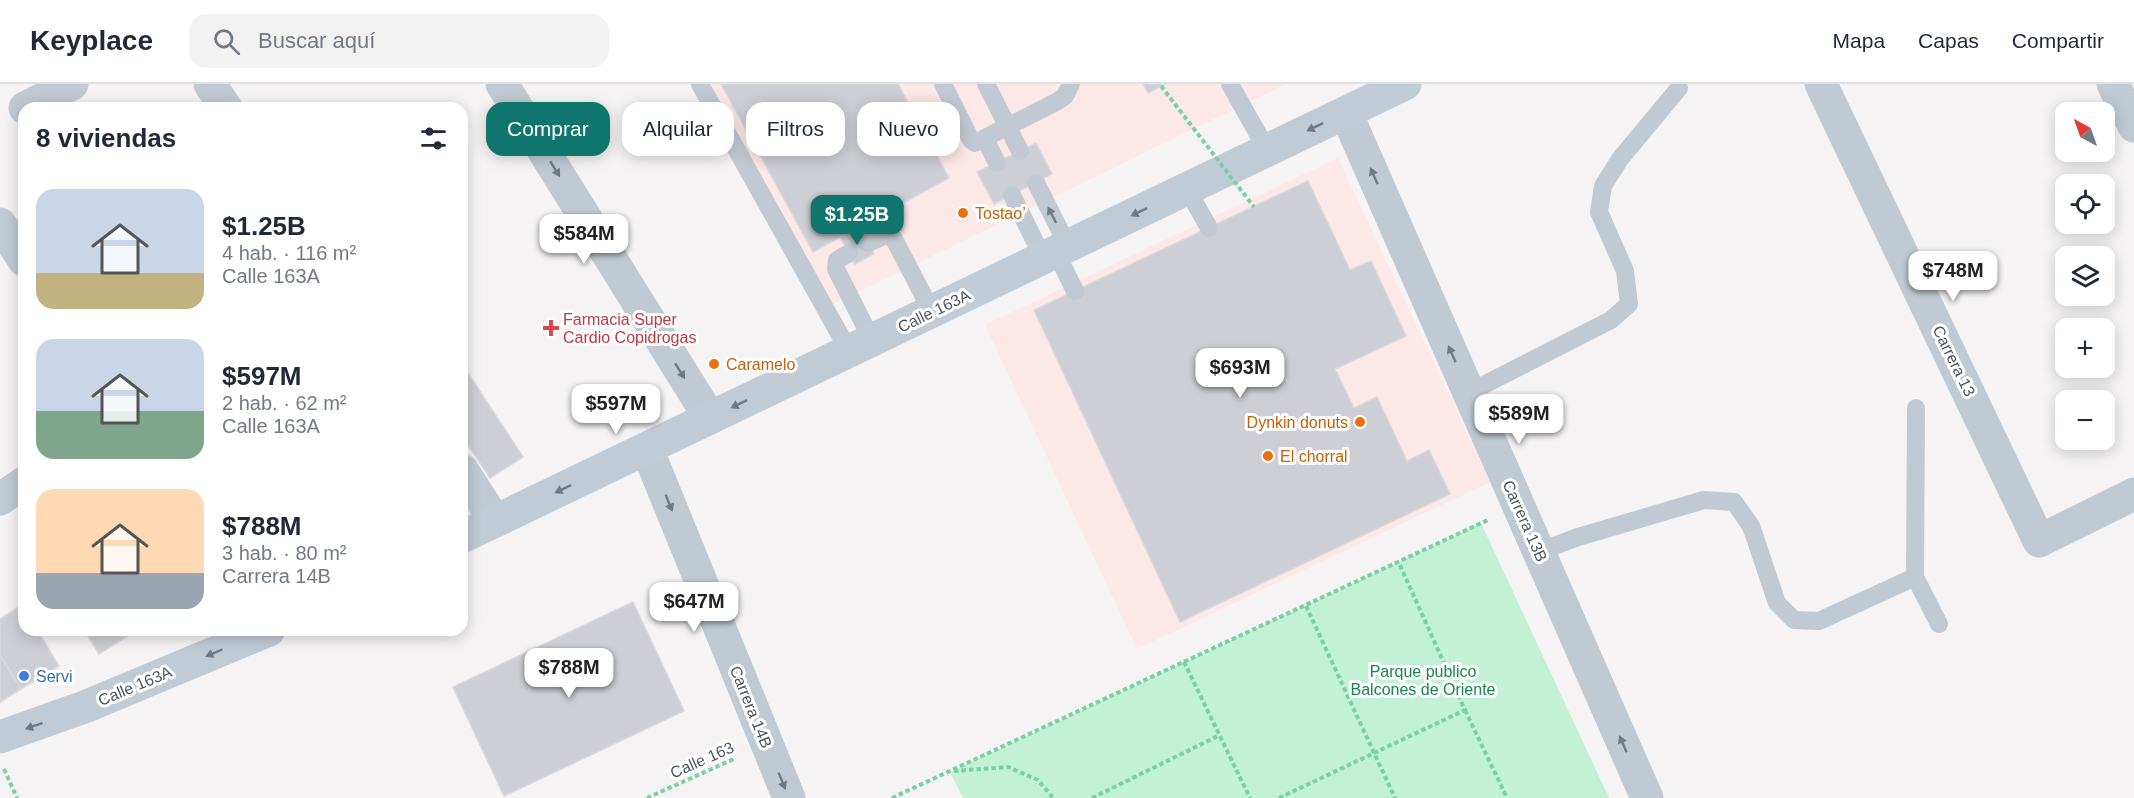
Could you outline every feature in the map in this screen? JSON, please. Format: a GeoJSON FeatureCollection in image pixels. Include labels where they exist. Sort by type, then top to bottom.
{"type":"FeatureCollection","features":[{"type":"Feature","properties":{"kind":"main road","name":"Calle 163A"},"geometry":{"type":"LineString","coordinates":[[468,534],[1405,84]]}},
{"type":"Feature","properties":{"kind":"main road","name":"Calle 163A"},"geometry":{"type":"LineString","coordinates":[[1,751],[87,706],[254,636]]}},
{"type":"Feature","properties":{"kind":"street"},"geometry":{"type":"LineString","coordinates":[[210,84],[222,102]]}},
{"type":"Feature","properties":{"kind":"street"},"geometry":{"type":"LineString","coordinates":[[502,84],[710,418]]}},
{"type":"Feature","properties":{"kind":"street","name":"Carrera 13"},"geometry":{"type":"LineString","coordinates":[[1821,84],[2039,541],[2134,494]]}},
{"type":"Feature","properties":{"kind":"street"},"geometry":{"type":"LineString","coordinates":[[2113,84],[2134,126]]}},
{"type":"Feature","properties":{"kind":"street"},"geometry":{"type":"LineString","coordinates":[[35,102],[60,87]]}},
{"type":"Feature","properties":{"kind":"street"},"geometry":{"type":"LineString","coordinates":[[0,121],[18,112]]}},
{"type":"Feature","properties":{"kind":"street","name":"Carrera 13B"},"geometry":{"type":"LineString","coordinates":[[1346,113],[1647,798]]}},
{"type":"Feature","properties":{"kind":"street"},"geometry":{"type":"LineString","coordinates":[[0,224],[18,251]]}},
{"type":"Feature","properties":{"kind":"street","name":"Carrera 14B"},"geometry":{"type":"LineString","coordinates":[[646,449],[789,798]]}},
{"type":"Feature","properties":{"kind":"street"},"geometry":{"type":"LineString","coordinates":[[468,479],[495,521]]}},
{"type":"Feature","properties":{"kind":"street"},"geometry":{"type":"LineString","coordinates":[[0,499],[18,487]]}},
{"type":"Feature","properties":{"kind":"lane"},"geometry":{"type":"LineString","coordinates":[[700,84],[861,346]]}},
{"type":"Feature","properties":{"kind":"lane"},"geometry":{"type":"LineString","coordinates":[[943,84],[971,140],[975,143],[1058,101],[1065,96],[1071,84]]}},
{"type":"Feature","properties":{"kind":"lane"},"geometry":{"type":"LineString","coordinates":[[986,84],[1020,151]]}},
{"type":"Feature","properties":{"kind":"lane"},"geometry":{"type":"LineString","coordinates":[[1230,84],[1268,150]]}},
{"type":"Feature","properties":{"kind":"lane"},"geometry":{"type":"LineString","coordinates":[[1468,393],[1611,320],[1629,304],[1625,271],[1599,212],[1603,186],[1620,159],[1678,88]]}},
{"type":"Feature","properties":{"kind":"lane"},"geometry":{"type":"LineString","coordinates":[[985,139],[996,163]]}},
{"type":"Feature","properties":{"kind":"lane"},"geometry":{"type":"LineString","coordinates":[[1036,183],[1055,252]]}},
{"type":"Feature","properties":{"kind":"lane"},"geometry":{"type":"LineString","coordinates":[[1187,189],[1209,228]]}},
{"type":"Feature","properties":{"kind":"lane"},"geometry":{"type":"LineString","coordinates":[[1012,195],[1055,252],[1075,291]]}},
{"type":"Feature","properties":{"kind":"lane"},"geometry":{"type":"LineString","coordinates":[[868,243],[886,235],[894,239],[932,312]]}},
{"type":"Feature","properties":{"kind":"lane"},"geometry":{"type":"LineString","coordinates":[[849,253],[837,260],[836,269],[861,346]]}},
{"type":"Feature","properties":{"kind":"lane"},"geometry":{"type":"LineString","coordinates":[[1916,408],[1915,577],[1940,624]]}},
{"type":"Feature","properties":{"kind":"lane"},"geometry":{"type":"LineString","coordinates":[[1538,552],[1578,537],[1692,503],[1714,500],[1734,502],[1751,526],[1777,603],[1794,620],[1820,621],[1915,577]]}},
{"type":"Feature","properties":{"kind":"path"},"geometry":{"type":"LineString","coordinates":[[1161,86],[1254,207]]}},
{"type":"Feature","properties":{"kind":"path"},"geometry":{"type":"LineString","coordinates":[[892,798],[1399,563],[1518,505]]}},
{"type":"Feature","properties":{"kind":"path"},"geometry":{"type":"LineString","coordinates":[[1399,563],[1507,798]]}},
{"type":"Feature","properties":{"kind":"path"},"geometry":{"type":"LineString","coordinates":[[1306,606],[1395,798]]}},
{"type":"Feature","properties":{"kind":"path"},"geometry":{"type":"LineString","coordinates":[[1184,662],[1250,798]]}},
{"type":"Feature","properties":{"kind":"path"},"geometry":{"type":"LineString","coordinates":[[1278,798],[1465,710]]}},
{"type":"Feature","properties":{"kind":"path"},"geometry":{"type":"LineString","coordinates":[[1092,798],[1220,735]]}},
{"type":"Feature","properties":{"kind":"path","name":"Calle 163"},"geometry":{"type":"LineString","coordinates":[[647,798],[766,744]]}},
{"type":"Feature","properties":{"kind":"path"},"geometry":{"type":"LineString","coordinates":[[1,751],[17,798]]}},
{"type":"Feature","properties":{"kind":"path"},"geometry":{"type":"LineString","coordinates":[[950,772],[1008,767],[1038,780],[1053,798]]}},
{"type":"Feature","properties":{"kind":"shaded area"},"geometry":{"type":"Polygon","coordinates":[[[702,84],[1286,84],[821,310],[734,145],[734,102],[711,102],[702,84]]]}},
{"type":"Feature","properties":{"kind":"shaded area"},"geometry":{"type":"Polygon","coordinates":[[[1338,158],[1490,482],[1137,649],[985,325],[1338,158]]]}},
{"type":"Feature","properties":{"kind":"green space","name":"Parque publico Balcones de Oriente"},"geometry":{"type":"Polygon","coordinates":[[[1481,523],[1609,798],[963,798],[950,772],[1481,523]]]}},
{"type":"Feature","properties":{"kind":"building"},"geometry":{"type":"Polygon","coordinates":[[[721,84],[898,84],[908,102],[857,102],[857,156],[937,156],[949,178],[813,252],[760,156],[845,156],[845,102],[746,102],[746,130],[734,108],[734,102],[731,102],[721,84]]]}},
{"type":"Feature","properties":{"kind":"building"},"geometry":{"type":"Polygon","coordinates":[[[1143,84],[1165,84],[1148,93],[1143,84]]]}},
{"type":"Feature","properties":{"kind":"building"},"geometry":{"type":"Polygon","coordinates":[[[1036,143],[1052,174],[994,204],[977,172],[1036,143]]]}},
{"type":"Feature","properties":{"kind":"building"},"geometry":{"type":"Polygon","coordinates":[[[1308,181],[1350,270],[1371,261],[1406,336],[1335,369],[1354,408],[1377,397],[1407,461],[1429,450],[1450,494],[1180,622],[1034,310],[1308,181]]]}},
{"type":"Feature","properties":{"kind":"building"},"geometry":{"type":"Polygon","coordinates":[[[859,227],[874,254],[855,264],[840,237],[859,227]]]}},
{"type":"Feature","properties":{"kind":"building"},"geometry":{"type":"Polygon","coordinates":[[[468,373],[523,457],[490,478],[468,445],[468,373]]]}},
{"type":"Feature","properties":{"kind":"building"},"geometry":{"type":"Polygon","coordinates":[[[633,602],[684,711],[504,796],[453,687],[633,602]]]}},
{"type":"Feature","properties":{"kind":"building"},"geometry":{"type":"Polygon","coordinates":[[[18,608],[18,636],[41,636],[59,666],[21,689],[0,655],[0,619],[18,608]]]}},
{"type":"Feature","properties":{"kind":"building"},"geometry":{"type":"Polygon","coordinates":[[[88,636],[128,636],[99,654],[88,636]]]}},
{"type":"Feature","properties":{"kind":"building"},"geometry":{"type":"Polygon","coordinates":[[[0,655],[21,689],[0,702],[0,655]]]}},
{"type":"Feature","properties":{"kind":"place","name":"Tostao’"},"geometry":{"type":"Point","coordinates":[963,213]}},
{"type":"Feature","properties":{"kind":"place","name":"Farmacia Super Cardio Copidrogas"},"geometry":{"type":"Point","coordinates":[551,328]}},
{"type":"Feature","properties":{"kind":"place","name":"Caramelo"},"geometry":{"type":"Point","coordinates":[714,364]}},
{"type":"Feature","properties":{"kind":"place","name":"Dynkin donuts"},"geometry":{"type":"Point","coordinates":[1360,422]}},
{"type":"Feature","properties":{"kind":"place","name":"El chorral"},"geometry":{"type":"Point","coordinates":[1268,456]}},
{"type":"Feature","properties":{"kind":"place","name":"Servi"},"geometry":{"type":"Point","coordinates":[24,676]}}]}
